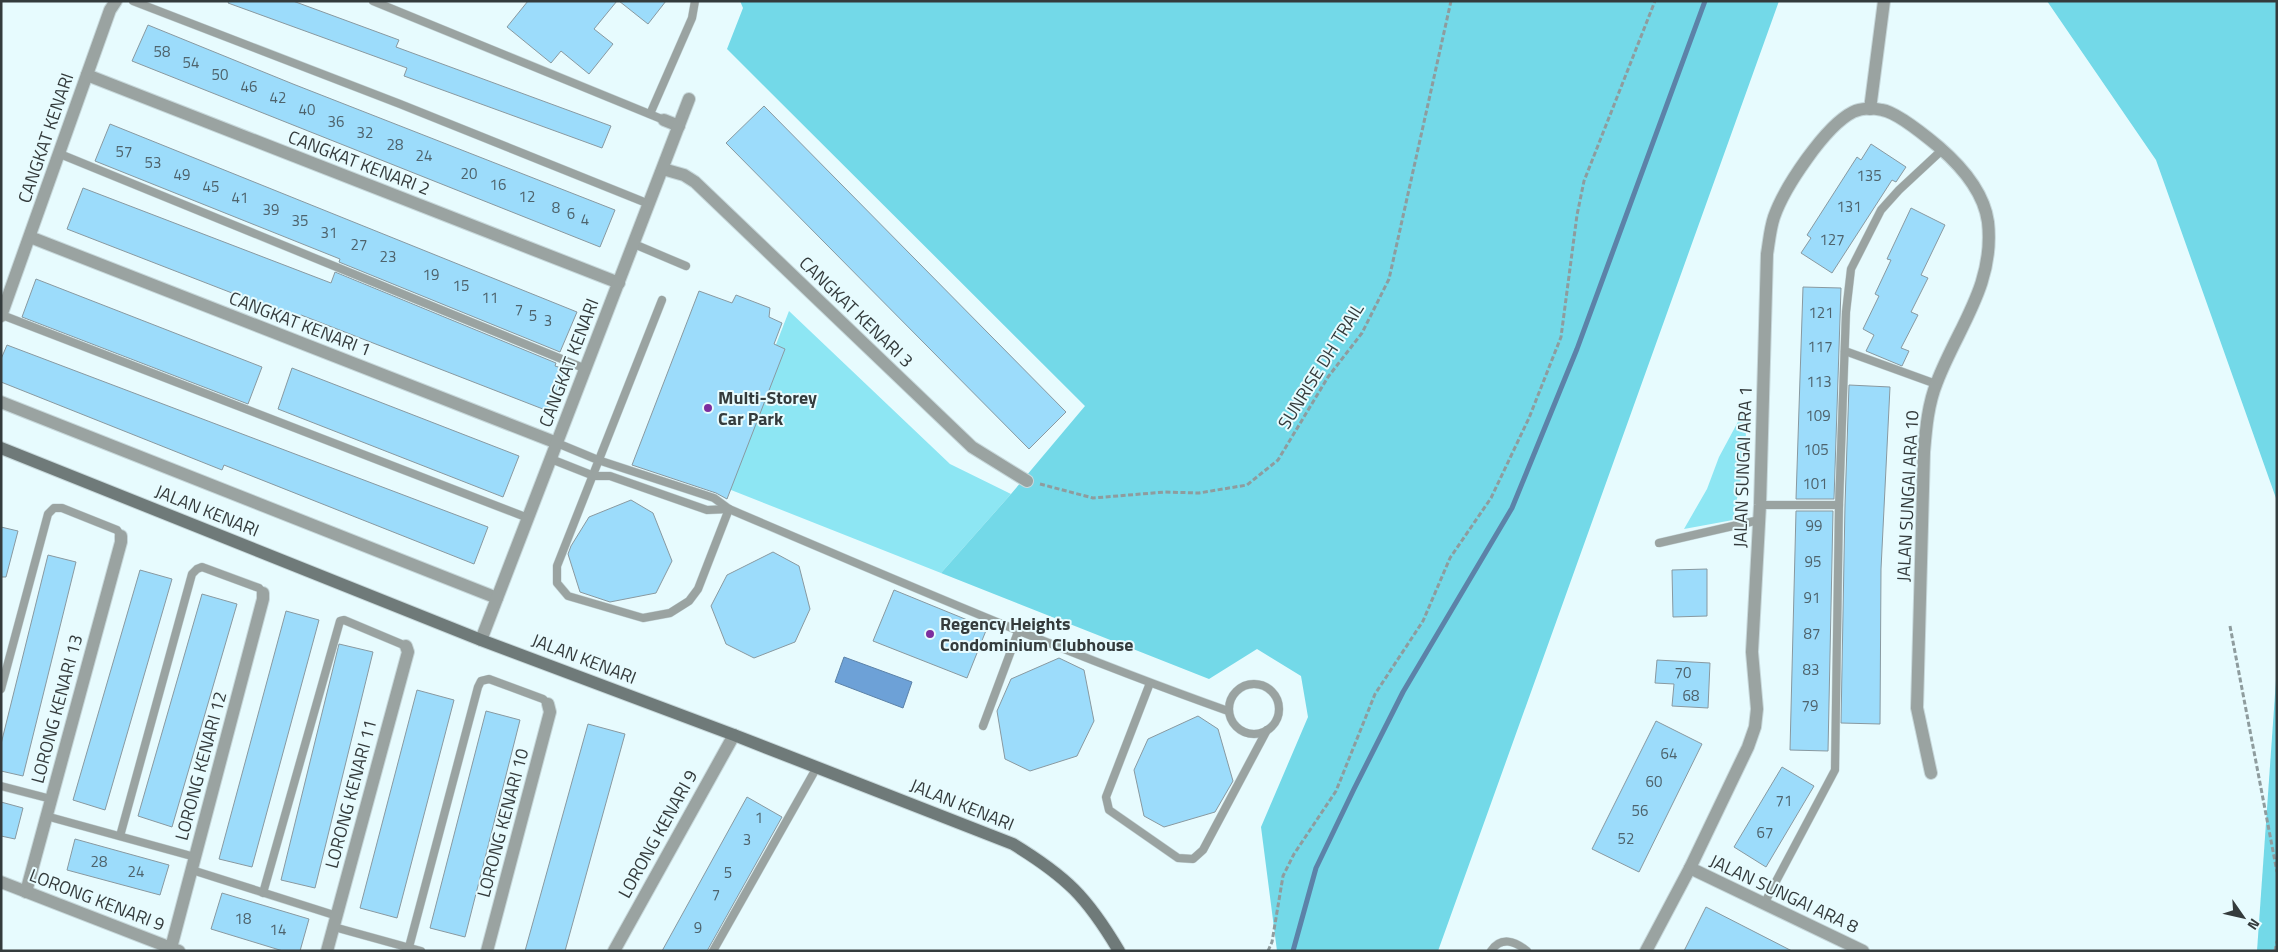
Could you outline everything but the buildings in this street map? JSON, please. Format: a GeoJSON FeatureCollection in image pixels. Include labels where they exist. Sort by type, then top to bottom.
{"type":"FeatureCollection","features":[{"type":"Feature","properties":{"kind":"street","name":"CANGKAT KENARI"},"geometry":{"type":"LineString","coordinates":[[2,315],[110,10],[116,1]]}},
{"type":"Feature","properties":{"kind":"street"},"geometry":{"type":"LineString","coordinates":[[1870,108],[1884,1]]}},
{"type":"Feature","properties":{"kind":"street","name":"CANGKAT KENARI 2"},"geometry":{"type":"LineString","coordinates":[[87,75],[619,283]]}},
{"type":"Feature","properties":{"kind":"street","name":"CANGKAT KENARI"},"geometry":{"type":"LineString","coordinates":[[481,640],[690,99]]}},
{"type":"Feature","properties":{"kind":"street","name":"JALAN SUNGAI ARA 10"},"geometry":{"type":"LineString","coordinates":[[1870,108],[1890,112],[1942,150],[1961,170],[1980,195],[1988,221],[1987,270],[1976,300],[1936,384],[1928,414],[1924,452],[1917,708],[1931,773]]}},
{"type":"Feature","properties":{"kind":"street","name":"JALAN SUNGAI ARA 1"},"geometry":{"type":"LineString","coordinates":[[1646,951],[1690,868],[1748,747],[1755,727],[1757,709],[1752,652],[1760,505],[1766,254],[1774,217],[1790,184],[1830,131],[1851,113],[1870,108]]}},
{"type":"Feature","properties":{"kind":"street"},"geometry":{"type":"LineString","coordinates":[[664,120],[679,126]]}},
{"type":"Feature","properties":{"kind":"street","name":"CANGKAT KENARI 3"},"geometry":{"type":"LineString","coordinates":[[663,169],[684,175],[695,182],[972,447],[1027,481]]}},
{"type":"Feature","properties":{"kind":"street","name":"CANGKAT KENARI 1"},"geometry":{"type":"LineString","coordinates":[[30,237],[558,442]]}},
{"type":"Feature","properties":{"kind":"street"},"geometry":{"type":"LineString","coordinates":[[1,402],[498,598]]}},
{"type":"Feature","properties":{"kind":"street","name":"JALAN KENARI"},"geometry":{"type":"LineString","coordinates":[[1,448],[481,640],[734,735],[1013,844],[1042,862],[1072,885],[1098,916],[1119,951]]}},
{"type":"Feature","properties":{"kind":"street","name":"LORONG KENARI 13"},"geometry":{"type":"LineString","coordinates":[[26,892],[118,552],[120,536]]}},
{"type":"Feature","properties":{"kind":"street","name":"LORONG KENARI 12"},"geometry":{"type":"LineString","coordinates":[[175,949],[195,857],[263,593]]}},
{"type":"Feature","properties":{"kind":"street","name":"LORONG KENARI 11"},"geometry":{"type":"LineString","coordinates":[[327,951],[408,652],[406,646]]}},
{"type":"Feature","properties":{"kind":"street","name":"LORONG KENARI 10"},"geometry":{"type":"LineString","coordinates":[[487,951],[550,712],[548,704]]}},
{"type":"Feature","properties":{"kind":"street","name":"LORONG KENARI 9"},"geometry":{"type":"LineString","coordinates":[[614,951],[734,735]]}},
{"type":"Feature","properties":{"kind":"street","name":"JALAN SUNGAI ARA 8"},"geometry":{"type":"LineString","coordinates":[[1690,868],[1764,904],[1842,946],[1863,951]]}},
{"type":"Feature","properties":{"kind":"street","name":"LORONG KENARI 9"},"geometry":{"type":"LineString","coordinates":[[1,882],[175,949]]}},
{"type":"Feature","properties":{"kind":"lane"},"geometry":{"type":"LineString","coordinates":[[133,1],[400,104],[649,204]]}},
{"type":"Feature","properties":{"kind":"lane"},"geometry":{"type":"LineString","coordinates":[[373,1],[664,120]]}},
{"type":"Feature","properties":{"kind":"lane"},"geometry":{"type":"LineString","coordinates":[[650,114],[692,18],[695,1]]}},
{"type":"Feature","properties":{"kind":"lane"},"geometry":{"type":"LineString","coordinates":[[1764,904],[1835,770],[1839,505],[1846,312],[1851,270],[1866,237],[1882,210],[1898,190],[1942,150]]}},
{"type":"Feature","properties":{"kind":"lane"},"geometry":{"type":"LineString","coordinates":[[60,154],[586,369]]}},
{"type":"Feature","properties":{"kind":"lane"},"geometry":{"type":"LineString","coordinates":[[634,244],[686,266]]}},
{"type":"Feature","properties":{"kind":"lane"},"geometry":{"type":"LineString","coordinates":[[662,300],[557,566],[557,583],[568,596],[643,618],[670,613],[689,601],[698,589],[729,509]]}},
{"type":"Feature","properties":{"kind":"lane"},"geometry":{"type":"LineString","coordinates":[[2,315],[528,518]]}},
{"type":"Feature","properties":{"kind":"lane"},"geometry":{"type":"LineString","coordinates":[[1845,351],[1936,384]]}},
{"type":"Feature","properties":{"kind":"lane"},"geometry":{"type":"LineString","coordinates":[[558,442],[598,460],[714,498],[729,509],[1018,632],[1228,711]]}},
{"type":"Feature","properties":{"kind":"lane"},"geometry":{"type":"LineString","coordinates":[[551,459],[592,475],[610,476],[707,510],[729,509]]}},
{"type":"Feature","properties":{"kind":"lane"},"geometry":{"type":"LineString","coordinates":[[1760,505],[1839,505]]}},
{"type":"Feature","properties":{"kind":"lane"},"geometry":{"type":"LineString","coordinates":[[1,689],[48,514],[54,508],[62,508],[117,530],[120,536]]}},
{"type":"Feature","properties":{"kind":"lane"},"geometry":{"type":"LineString","coordinates":[[1659,543],[1759,520]]}},
{"type":"Feature","properties":{"kind":"lane"},"geometry":{"type":"LineString","coordinates":[[120,836],[192,574],[196,569],[202,567],[259,588],[263,593]]}},
{"type":"Feature","properties":{"kind":"lane"},"geometry":{"type":"LineString","coordinates":[[263,892],[340,621],[344,620],[406,646]]}},
{"type":"Feature","properties":{"kind":"lane"},"geometry":{"type":"LineString","coordinates":[[983,726],[1018,632]]}},
{"type":"Feature","properties":{"kind":"lane"},"geometry":{"type":"LineString","coordinates":[[408,947],[481,681],[489,679],[543,699],[548,704]]}},
{"type":"Feature","properties":{"kind":"lane"},"geometry":{"type":"LineString","coordinates":[[1150,683],[1106,797],[1109,810],[1178,858],[1193,858],[1203,850],[1266,730],[1275,722],[1279,714],[1279,704],[1276,695],[1269,688],[1260,684],[1250,683],[1241,686],[1234,692],[1229,701],[1228,711],[1230,718],[1240,730],[1255,734],[1266,730]]}},
{"type":"Feature","properties":{"kind":"lane"},"geometry":{"type":"LineString","coordinates":[[713,951],[817,767]]}},
{"type":"Feature","properties":{"kind":"lane"},"geometry":{"type":"LineString","coordinates":[[1,786],[51,799]]}},
{"type":"Feature","properties":{"kind":"lane"},"geometry":{"type":"LineString","coordinates":[[46,816],[195,857]]}},
{"type":"Feature","properties":{"kind":"lane"},"geometry":{"type":"LineString","coordinates":[[192,870],[263,892],[335,921],[421,951]]}},
{"type":"Feature","properties":{"kind":"lane"},"geometry":{"type":"LineString","coordinates":[[1491,951],[1503,941],[1515,941],[1527,951]]}},
{"type":"Feature","properties":{"kind":"path","name":"SUNRISE DH TRAIL"},"geometry":{"type":"LineString","coordinates":[[1027,481],[1093,498],[1165,492],[1199,492],[1247,485],[1278,460],[1328,376],[1362,333],[1389,279],[1451,1]]}},
{"type":"Feature","properties":{"kind":"path"},"geometry":{"type":"LineString","coordinates":[[1268,951],[1272,942],[1283,876],[1290,861],[1336,791],[1375,694],[1423,620],[1450,558],[1491,498],[1529,418],[1561,337],[1577,215],[1584,181],[1655,1]]}},
{"type":"Feature","properties":{"kind":"path"},"geometry":{"type":"LineString","coordinates":[[2230,626],[2277,872]]}},
{"type":"Feature","properties":{"kind":"path"},"geometry":{"type":"LineString","coordinates":[[2275,951],[2277,941]]}},
{"type":"Feature","properties":{"kind":"shaded area"},"geometry":{"type":"Polygon","coordinates":[[[740,1],[1779,1],[1438,951],[1277,951],[1261,827],[1308,717],[1301,676],[1257,649],[1209,679],[941,573],[1085,406],[727,49],[743,8],[740,1]]]}},
{"type":"Feature","properties":{"kind":"shaded area"},"geometry":{"type":"Polygon","coordinates":[[[2047,1],[2277,1],[2277,501],[2156,160],[2047,1]]]}},
{"type":"Feature","properties":{"kind":"shaded area"},"geometry":{"type":"Polygon","coordinates":[[[789,311],[950,464],[1011,494],[941,573],[721,486],[789,311]]]}},
{"type":"Feature","properties":{"kind":"shaded area"},"geometry":{"type":"Polygon","coordinates":[[[1747,405],[1745,457],[1733,520],[1684,529],[1707,489],[1719,457],[1747,405]]]}},
{"type":"Feature","properties":{"kind":"shaded area"},"geometry":{"type":"Polygon","coordinates":[[[844,657],[912,682],[903,708],[835,682],[844,657]]]}},
{"type":"Feature","properties":{"kind":"shaded area"},"geometry":{"type":"Polygon","coordinates":[[[2277,666],[2277,951],[2257,951],[2277,666]]]}},
{"type":"Feature","properties":{"kind":"waterway"},"geometry":{"type":"LineString","coordinates":[[1293,951],[1316,868],[1354,789],[1403,692],[1512,508],[1577,349],[1705,1]]}},
{"type":"Feature","properties":{"kind":"place","name":"Multi-Storey Car Park"},"geometry":{"type":"Point","coordinates":[708,408]}},
{"type":"Feature","properties":{"kind":"place","name":"Regency Heights Condominium Clubhouse"},"geometry":{"type":"Point","coordinates":[930,634]}}]}
